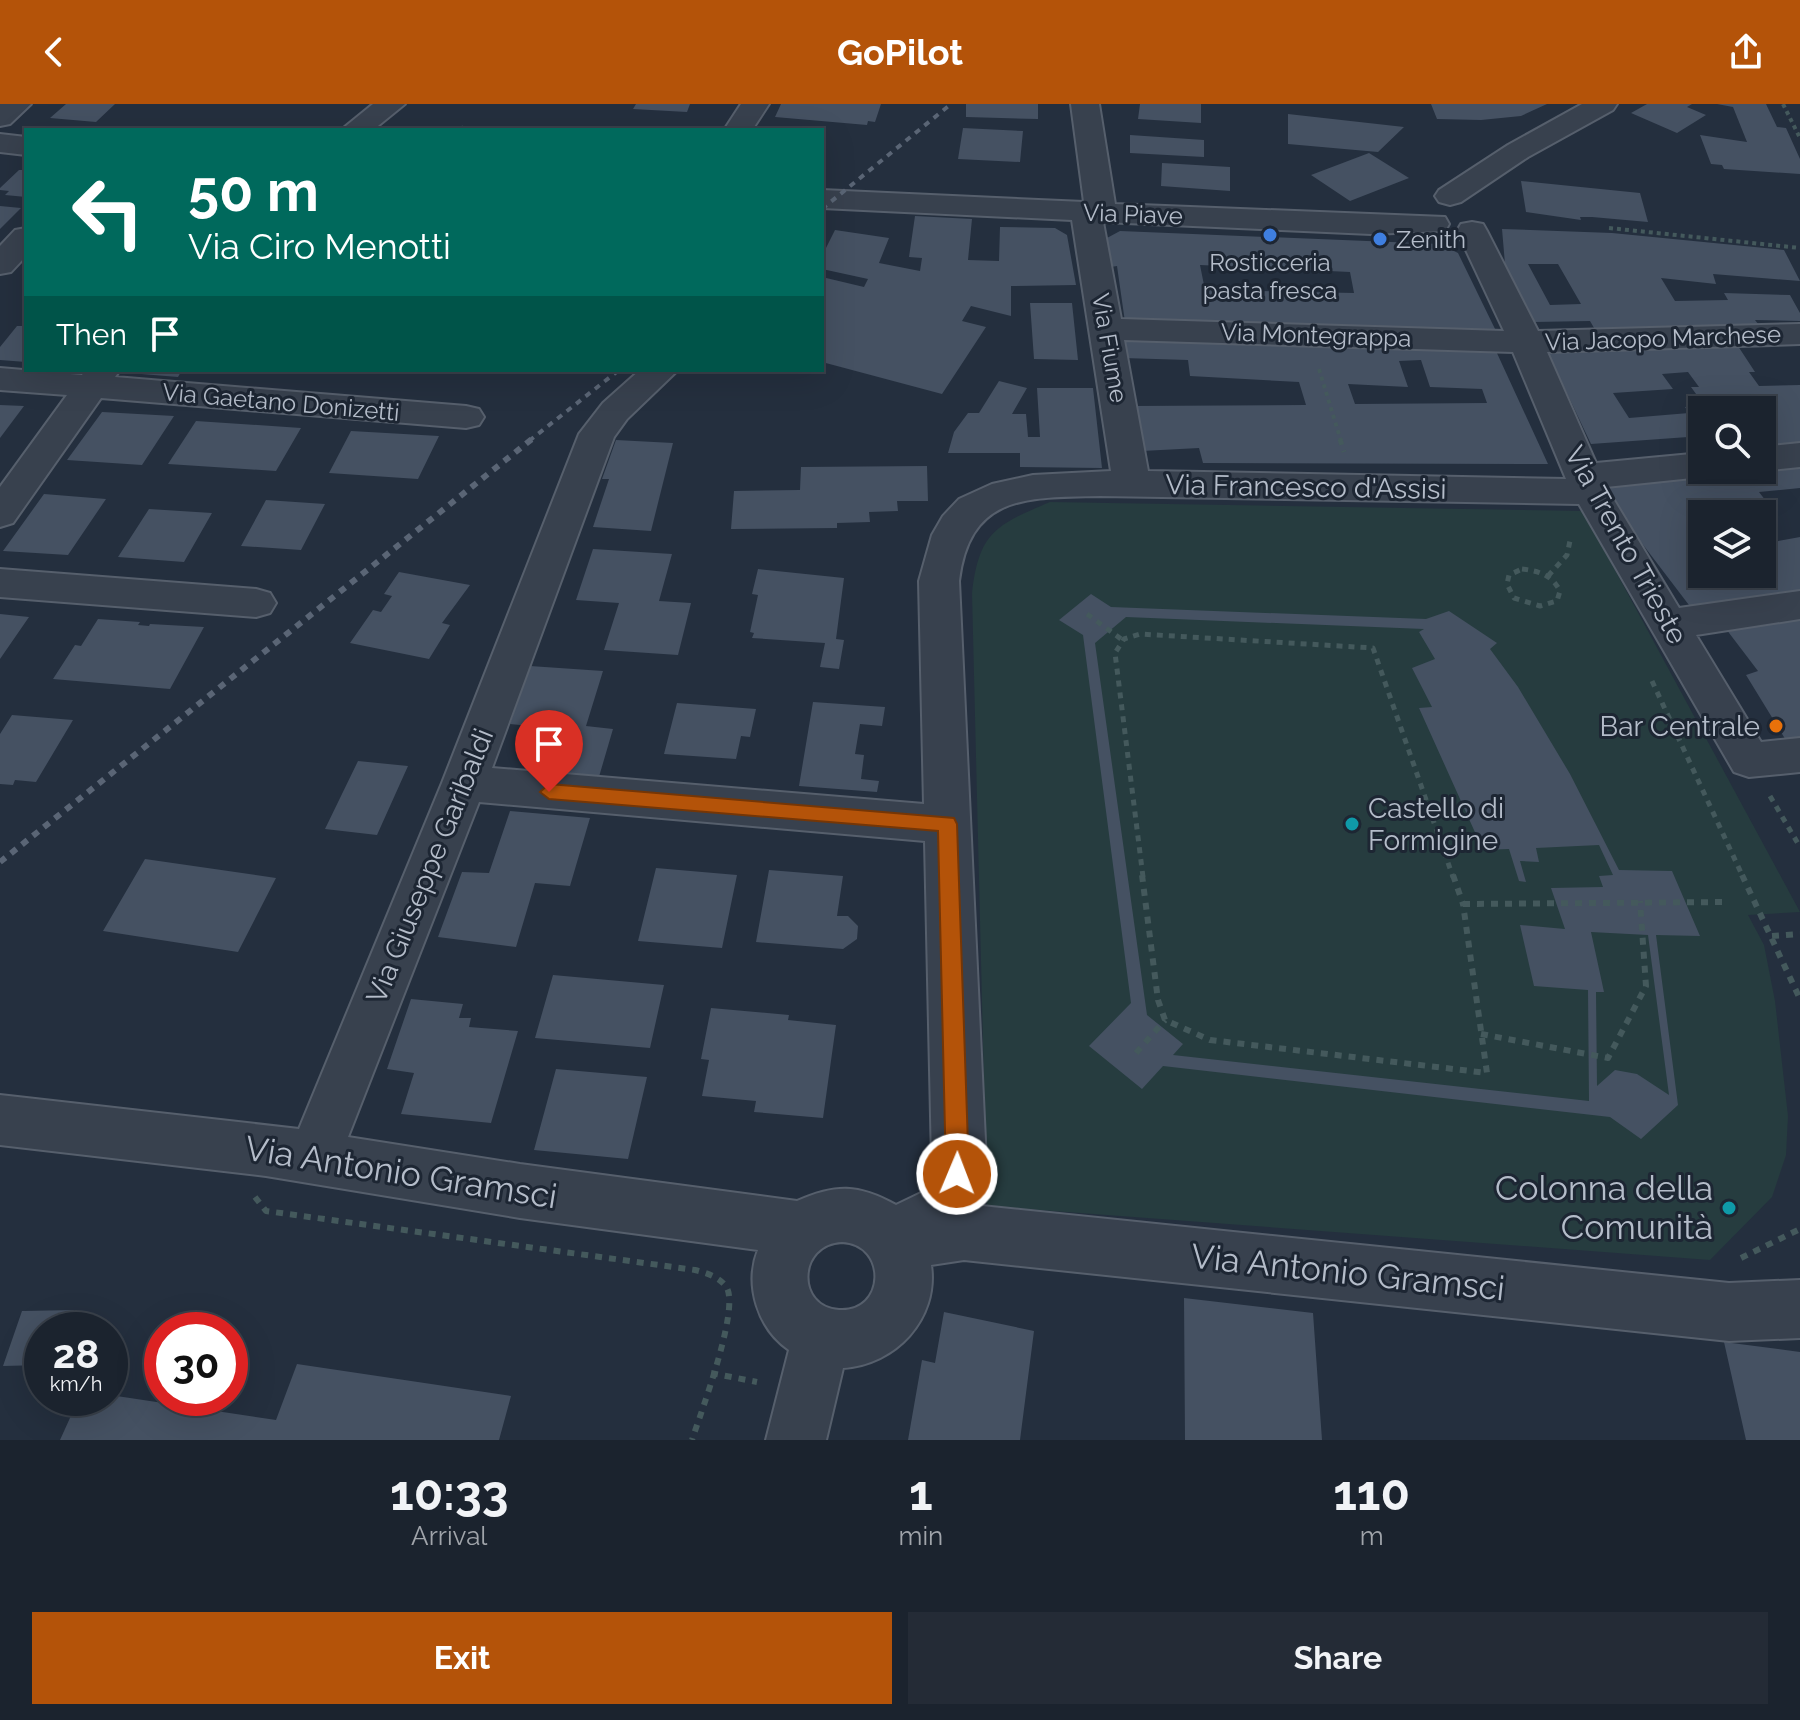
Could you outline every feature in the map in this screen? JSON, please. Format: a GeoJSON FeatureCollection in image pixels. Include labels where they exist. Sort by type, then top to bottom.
{"type":"FeatureCollection","features":[{"type":"Feature","properties":{"kind":"street"},"geometry":{"type":"LineString","coordinates":[[0,118],[17,104]]}},
{"type":"Feature","properties":{"kind":"street"},"geometry":{"type":"LineString","coordinates":[[358,128],[393,104],[399,128]]}},
{"type":"Feature","properties":{"kind":"street"},"geometry":{"type":"LineString","coordinates":[[739,128],[755,104]]}},
{"type":"Feature","properties":{"kind":"street","name":"Via Fiume"},"geometry":{"type":"LineString","coordinates":[[1085,104],[1107,329],[1132,485]]}},
{"type":"Feature","properties":{"kind":"street"},"geometry":{"type":"LineString","coordinates":[[1450,196],[1603,104]]}},
{"type":"Feature","properties":{"kind":"street"},"geometry":{"type":"LineString","coordinates":[[0,143],[24,146]]}},
{"type":"Feature","properties":{"kind":"street"},"geometry":{"type":"LineString","coordinates":[[1478,219],[1493,168]]}},
{"type":"Feature","properties":{"kind":"street"},"geometry":{"type":"LineString","coordinates":[[1434,224],[1424,215],[1424,205],[1436,197],[1467,199],[1478,219]]}},
{"type":"Feature","properties":{"kind":"street","name":"Via Piave"},"geometry":{"type":"LineString","coordinates":[[831,206],[1094,212],[1371,225],[1434,224],[1449,230],[1478,219]]}},
{"type":"Feature","properties":{"kind":"street","name":"Via Trento Trieste"},"geometry":{"type":"LineString","coordinates":[[1478,219],[1587,484],[1749,760]]}},
{"type":"Feature","properties":{"kind":"street"},"geometry":{"type":"LineString","coordinates":[[0,265],[24,239]]}},
{"type":"Feature","properties":{"kind":"street","name":"Via Montegrappa"},"geometry":{"type":"LineString","coordinates":[[1107,329],[1526,342]]}},
{"type":"Feature","properties":{"kind":"street","name":"Via Jacopo Marchese"},"geometry":{"type":"LineString","coordinates":[[1526,342],[1800,334]]}},
{"type":"Feature","properties":{"kind":"street","name":"Via Giuseppe Garibaldi"},"geometry":{"type":"LineString","coordinates":[[314,1157],[464,783],[597,434],[615,411],[659,372]]}},
{"type":"Feature","properties":{"kind":"street"},"geometry":{"type":"LineString","coordinates":[[0,514],[97,378]]}},
{"type":"Feature","properties":{"kind":"street","name":"Via Gaetano Donizetti"},"geometry":{"type":"LineString","coordinates":[[0,379],[97,378],[466,417]]}},
{"type":"Feature","properties":{"kind":"street"},"geometry":{"type":"LineString","coordinates":[[1776,458],[1800,455]]}},
{"type":"Feature","properties":{"kind":"street","name":"Via Francesco d'Assisi"},"geometry":{"type":"LineString","coordinates":[[896,1244],[942,1211],[957,1174],[939,581],[943,550],[957,521],[985,500],[1022,487],[1587,484],[1688,467]]}},
{"type":"Feature","properties":{"kind":"street"},"geometry":{"type":"LineString","coordinates":[[0,583],[256,603]]}},
{"type":"Feature","properties":{"kind":"street"},"geometry":{"type":"LineString","coordinates":[[1669,624],[1800,605]]}},
{"type":"Feature","properties":{"kind":"street"},"geometry":{"type":"LineString","coordinates":[[1749,760],[1800,755]]}},
{"type":"Feature","properties":{"kind":"street"},"geometry":{"type":"LineString","coordinates":[[464,783],[947,824]]}},
{"type":"Feature","properties":{"kind":"street","name":"Via Antonio Gramsci"},"geometry":{"type":"LineString","coordinates":[[0,1120],[314,1157],[520,1191],[802,1229]]}},
{"type":"Feature","properties":{"kind":"street"},"geometry":{"type":"LineString","coordinates":[[850,1213],[880,1226],[896,1244],[904,1271],[902,1291],[894,1310],[880,1325],[862,1337],[841,1340],[821,1337],[806,1330],[785,1304],[781,1288],[784,1256],[802,1229],[816,1219],[850,1213]]}},
{"type":"Feature","properties":{"kind":"street","name":"Via Antonio Gramsci"},"geometry":{"type":"LineString","coordinates":[[896,1244],[964,1232],[1729,1312],[1800,1309]]}},
{"type":"Feature","properties":{"kind":"street"},"geometry":{"type":"LineString","coordinates":[[796,1440],[821,1337]]}},
{"type":"Feature","properties":{"kind":"path"},"geometry":{"type":"LineString","coordinates":[[1783,104],[1800,138]]}},
{"type":"Feature","properties":{"kind":"path"},"geometry":{"type":"LineString","coordinates":[[1609,228],[1800,248]]}},
{"type":"Feature","properties":{"kind":"path"},"geometry":{"type":"LineString","coordinates":[[1316,358],[1345,457]]}},
{"type":"Feature","properties":{"kind":"path"},"geometry":{"type":"LineString","coordinates":[[1548,576],[1567,555]]}},
{"type":"Feature","properties":{"kind":"path"},"geometry":{"type":"LineString","coordinates":[[1522,569],[1548,576],[1558,585],[1560,596],[1546,606],[1522,602],[1506,586],[1509,575],[1522,569]]}},
{"type":"Feature","properties":{"kind":"path"},"geometry":{"type":"LineString","coordinates":[[1087,614],[1121,639]]}},
{"type":"Feature","properties":{"kind":"path"},"geometry":{"type":"LineString","coordinates":[[1140,634],[1373,648],[1463,904],[1487,1073],[1210,1040],[1165,1020],[1158,1000],[1115,653],[1121,639],[1140,634]]}},
{"type":"Feature","properties":{"kind":"path"},"geometry":{"type":"LineString","coordinates":[[1651,680],[1800,999]]}},
{"type":"Feature","properties":{"kind":"path"},"geometry":{"type":"LineString","coordinates":[[1749,760],[1800,847]]}},
{"type":"Feature","properties":{"kind":"path"},"geometry":{"type":"LineString","coordinates":[[1481,1034],[1608,1058],[1646,986],[1640,901]]}},
{"type":"Feature","properties":{"kind":"path"},"geometry":{"type":"LineString","coordinates":[[1463,904],[1729,902]]}},
{"type":"Feature","properties":{"kind":"path"},"geometry":{"type":"LineString","coordinates":[[1772,936],[1800,934]]}},
{"type":"Feature","properties":{"kind":"path"},"geometry":{"type":"LineString","coordinates":[[1136,1053],[1165,1020]]}},
{"type":"Feature","properties":{"kind":"path"},"geometry":{"type":"LineString","coordinates":[[255,1186],[254,1195],[266,1211],[695,1270],[718,1277],[729,1294],[727,1320],[692,1440]]}},
{"type":"Feature","properties":{"kind":"path"},"geometry":{"type":"LineString","coordinates":[[1732,1263],[1798,1230],[1800,1226]]}},
{"type":"Feature","properties":{"kind":"path"},"geometry":{"type":"LineString","coordinates":[[711,1373],[768,1383]]}},
{"type":"Feature","properties":{"kind":"green space","name":"Castello di Formigine"},"geometry":{"type":"Polygon","coordinates":[[[1050,502],[1583,511],[1800,912],[1748,915],[1764,945],[1775,1001],[1788,1116],[1786,1155],[1772,1197],[1710,1260],[987,1206],[972,593],[980,556],[993,533],[1016,517],[1050,502]]]}},
{"type":"Feature","properties":{"kind":"building"},"geometry":{"type":"Polygon","coordinates":[[[66,104],[115,104],[96,122],[50,118],[66,104]]]}},
{"type":"Feature","properties":{"kind":"building"},"geometry":{"type":"Polygon","coordinates":[[[636,104],[690,104],[687,112],[633,109],[636,104]]]}},
{"type":"Feature","properties":{"kind":"building"},"geometry":{"type":"Polygon","coordinates":[[[781,104],[881,104],[875,122],[868,121],[867,125],[775,117],[781,104]]]}},
{"type":"Feature","properties":{"kind":"building"},"geometry":{"type":"Polygon","coordinates":[[[966,104],[1038,104],[1038,119],[966,117],[966,104]]]}},
{"type":"Feature","properties":{"kind":"building"},"geometry":{"type":"Polygon","coordinates":[[[1140,104],[1201,104],[1201,123],[1138,119],[1140,104]]]}},
{"type":"Feature","properties":{"kind":"building"},"geometry":{"type":"Polygon","coordinates":[[[1431,104],[1547,104],[1521,116],[1481,120],[1437,119],[1431,104]]]}},
{"type":"Feature","properties":{"kind":"building"},"geometry":{"type":"Polygon","coordinates":[[[1647,104],[1692,104],[1687,107],[1706,115],[1677,133],[1631,113],[1647,104]]]}},
{"type":"Feature","properties":{"kind":"building"},"geometry":{"type":"Polygon","coordinates":[[[1717,104],[1766,104],[1777,127],[1786,128],[1800,159],[1800,174],[1724,169],[1722,165],[1711,164],[1700,135],[1747,142],[1733,107],[1717,104]]]}},
{"type":"Feature","properties":{"kind":"building"},"geometry":{"type":"Polygon","coordinates":[[[1288,114],[1404,127],[1378,152],[1288,144],[1288,114]]]}},
{"type":"Feature","properties":{"kind":"building"},"geometry":{"type":"Polygon","coordinates":[[[963,128],[1023,131],[1020,162],[958,159],[963,128]]]}},
{"type":"Feature","properties":{"kind":"building"},"geometry":{"type":"Polygon","coordinates":[[[1130,135],[1204,140],[1204,157],[1130,153],[1130,135]]]}},
{"type":"Feature","properties":{"kind":"building"},"geometry":{"type":"Polygon","coordinates":[[[1369,153],[1409,178],[1350,201],[1311,175],[1369,153]]]}},
{"type":"Feature","properties":{"kind":"building"},"geometry":{"type":"Polygon","coordinates":[[[1162,163],[1230,167],[1230,191],[1161,186],[1162,163]]]}},
{"type":"Feature","properties":{"kind":"building"},"geometry":{"type":"Polygon","coordinates":[[[19,170],[24,170],[24,197],[5,195],[9,191],[0,188],[19,170]]]}},
{"type":"Feature","properties":{"kind":"building"},"geometry":{"type":"Polygon","coordinates":[[[1521,181],[1640,193],[1648,222],[1592,217],[1580,217],[1581,220],[1526,212],[1521,181]]]}},
{"type":"Feature","properties":{"kind":"building"},"geometry":{"type":"Polygon","coordinates":[[[0,206],[21,208],[0,229],[0,206]]]}},
{"type":"Feature","properties":{"kind":"building"},"geometry":{"type":"Polygon","coordinates":[[[915,216],[972,219],[968,260],[999,261],[1000,227],[1055,228],[1067,235],[1076,285],[1011,286],[1011,316],[971,306],[962,321],[986,327],[942,394],[824,363],[824,277],[864,287],[868,279],[824,269],[824,252],[835,230],[889,238],[879,263],[920,271],[922,258],[909,257],[915,216]]]}},
{"type":"Feature","properties":{"kind":"building"},"geometry":{"type":"Polygon","coordinates":[[[1502,229],[1612,233],[1784,250],[1800,281],[1713,274],[1716,284],[1661,278],[1675,301],[1728,300],[1724,293],[1790,295],[1800,313],[1800,321],[1755,320],[1762,329],[1597,333],[1590,321],[1534,322],[1505,264],[1502,229]],[[1528,264],[1550,305],[1581,304],[1558,264],[1528,264]]]}},
{"type":"Feature","properties":{"kind":"building"},"geometry":{"type":"Polygon","coordinates":[[[1120,231],[1440,244],[1458,253],[1496,331],[1125,322],[1117,266],[1111,267],[1107,238],[1120,231]],[[1200,265],[1205,290],[1354,293],[1350,272],[1200,265]]]}},
{"type":"Feature","properties":{"kind":"building"},"geometry":{"type":"Polygon","coordinates":[[[1030,303],[1072,303],[1078,360],[1034,359],[1030,303]]]}},
{"type":"Feature","properties":{"kind":"building"},"geometry":{"type":"Polygon","coordinates":[[[17,326],[24,326],[24,362],[0,360],[0,347],[17,326]]]}},
{"type":"Feature","properties":{"kind":"building"},"geometry":{"type":"Polygon","coordinates":[[[1121,338],[1496,351],[1548,464],[1203,463],[1199,448],[1142,451],[1131,406],[1306,405],[1299,382],[1190,376],[1188,360],[1123,358],[1121,338]],[[1421,360],[1399,361],[1408,387],[1348,384],[1355,404],[1487,403],[1482,389],[1430,387],[1421,360]]]}},
{"type":"Feature","properties":{"kind":"building"},"geometry":{"type":"Polygon","coordinates":[[[1736,343],[1755,372],[1749,372],[1759,386],[1800,385],[1800,443],[1776,445],[1776,396],[1698,396],[1691,387],[1699,387],[1688,372],[1662,374],[1673,389],[1613,393],[1629,418],[1688,413],[1688,437],[1591,444],[1546,349],[1736,343]]]}},
{"type":"Feature","properties":{"kind":"building"},"geometry":{"type":"Polygon","coordinates":[[[130,372],[181,372],[178,377],[130,372]]]}},
{"type":"Feature","properties":{"kind":"building"},"geometry":{"type":"Polygon","coordinates":[[[999,381],[1027,388],[1012,414],[1026,414],[1028,437],[1040,437],[1037,388],[1093,388],[1102,468],[1020,467],[1020,453],[948,453],[954,432],[968,413],[979,413],[999,381]]]}},
{"type":"Feature","properties":{"kind":"building"},"geometry":{"type":"Polygon","coordinates":[[[0,405],[24,406],[0,438],[0,405]]]}},
{"type":"Feature","properties":{"kind":"building"},"geometry":{"type":"Polygon","coordinates":[[[102,412],[174,416],[142,465],[67,460],[102,412]]]}},
{"type":"Feature","properties":{"kind":"building"},"geometry":{"type":"Polygon","coordinates":[[[196,421],[301,428],[276,471],[168,464],[196,421]]]}},
{"type":"Feature","properties":{"kind":"building"},"geometry":{"type":"Polygon","coordinates":[[[351,431],[439,436],[418,479],[329,473],[351,431]]]}},
{"type":"Feature","properties":{"kind":"building"},"geometry":{"type":"Polygon","coordinates":[[[616,440],[673,443],[651,531],[593,527],[609,479],[602,479],[616,440]]]}},
{"type":"Feature","properties":{"kind":"building"},"geometry":{"type":"Polygon","coordinates":[[[1800,460],[1800,488],[1759,492],[1765,500],[1688,500],[1688,588],[1776,588],[1776,541],[1800,537],[1800,598],[1695,613],[1599,487],[1688,473],[1688,484],[1776,484],[1776,463],[1800,460]]]}},
{"type":"Feature","properties":{"kind":"building"},"geometry":{"type":"Polygon","coordinates":[[[927,466],[928,501],[897,501],[898,511],[869,512],[870,522],[837,523],[837,528],[731,529],[734,491],[800,490],[801,467],[927,466]]]}},
{"type":"Feature","properties":{"kind":"building"},"geometry":{"type":"Polygon","coordinates":[[[44,494],[106,499],[68,555],[3,551],[44,494]]]}},
{"type":"Feature","properties":{"kind":"building"},"geometry":{"type":"Polygon","coordinates":[[[266,500],[325,504],[301,550],[241,546],[266,500]]]}},
{"type":"Feature","properties":{"kind":"building"},"geometry":{"type":"Polygon","coordinates":[[[149,509],[212,513],[184,562],[118,557],[149,509]]]}},
{"type":"Feature","properties":{"kind":"building"},"geometry":{"type":"Polygon","coordinates":[[[593,549],[672,554],[659,601],[691,603],[678,655],[604,650],[619,603],[576,600],[593,549]]]}},
{"type":"Feature","properties":{"kind":"building"},"geometry":{"type":"Polygon","coordinates":[[[758,569],[844,578],[836,639],[844,640],[839,669],[820,667],[825,643],[752,638],[754,633],[750,632],[758,595],[752,594],[758,569]]]}},
{"type":"Feature","properties":{"kind":"building"},"geometry":{"type":"Polygon","coordinates":[[[399,572],[470,585],[442,623],[450,625],[429,659],[350,643],[373,610],[381,612],[392,596],[384,594],[399,572]]]}},
{"type":"Feature","properties":{"kind":"building"},"geometry":{"type":"Polygon","coordinates":[[[1091,594],[1111,607],[1426,619],[1449,611],[1497,643],[1490,649],[1518,687],[1570,774],[1619,870],[1672,871],[1700,936],[1656,935],[1678,1105],[1641,1139],[1610,1117],[1163,1066],[1142,1089],[1089,1046],[1131,1003],[1083,635],[1059,620],[1091,594]],[[1126,617],[1095,643],[1147,1015],[1183,1044],[1173,1055],[1589,1101],[1588,990],[1534,986],[1520,925],[1565,929],[1551,888],[1603,887],[1599,876],[1613,875],[1599,845],[1536,848],[1539,862],[1520,861],[1526,882],[1519,881],[1509,849],[1483,850],[1419,708],[1432,707],[1412,668],[1435,659],[1419,632],[1424,629],[1126,617]],[[1591,932],[1604,992],[1596,992],[1597,1086],[1615,1070],[1637,1074],[1669,1095],[1648,935],[1591,932]]]}},
{"type":"Feature","properties":{"kind":"building"},"geometry":{"type":"Polygon","coordinates":[[[0,614],[29,617],[0,659],[0,614]]]}},
{"type":"Feature","properties":{"kind":"building"},"geometry":{"type":"Polygon","coordinates":[[[1800,614],[1800,740],[1787,742],[1746,675],[1758,671],[1723,625],[1800,614]]]}},
{"type":"Feature","properties":{"kind":"building"},"geometry":{"type":"Polygon","coordinates":[[[98,619],[140,622],[138,625],[149,626],[204,627],[170,689],[53,679],[75,645],[81,646],[98,619]]]}},
{"type":"Feature","properties":{"kind":"building"},"geometry":{"type":"Polygon","coordinates":[[[530,666],[603,671],[586,726],[613,729],[596,787],[522,781],[540,727],[510,724],[530,666]]]}},
{"type":"Feature","properties":{"kind":"building"},"geometry":{"type":"Polygon","coordinates":[[[813,702],[885,707],[882,726],[860,724],[855,754],[864,755],[861,779],[879,781],[877,792],[799,786],[813,702]]]}},
{"type":"Feature","properties":{"kind":"building"},"geometry":{"type":"Polygon","coordinates":[[[677,703],[756,709],[750,737],[741,736],[736,759],[664,754],[677,703]]]}},
{"type":"Feature","properties":{"kind":"building"},"geometry":{"type":"Polygon","coordinates":[[[12,715],[73,720],[36,782],[15,780],[13,785],[0,784],[0,734],[12,715]]]}},
{"type":"Feature","properties":{"kind":"building"},"geometry":{"type":"Polygon","coordinates":[[[358,761],[408,766],[377,835],[325,829],[358,761]]]}},
{"type":"Feature","properties":{"kind":"building"},"geometry":{"type":"Polygon","coordinates":[[[510,811],[590,818],[570,886],[535,883],[516,947],[438,937],[462,872],[489,873],[510,811]]]}},
{"type":"Feature","properties":{"kind":"building"},"geometry":{"type":"Polygon","coordinates":[[[145,859],[276,878],[238,952],[103,931],[145,859]]]}},
{"type":"Feature","properties":{"kind":"building"},"geometry":{"type":"Polygon","coordinates":[[[656,868],[737,875],[722,948],[638,941],[656,868]]]}},
{"type":"Feature","properties":{"kind":"building"},"geometry":{"type":"Polygon","coordinates":[[[769,870],[843,876],[837,916],[848,916],[858,926],[857,939],[843,949],[756,942],[769,870]]]}},
{"type":"Feature","properties":{"kind":"building"},"geometry":{"type":"Polygon","coordinates":[[[553,975],[664,985],[650,1048],[535,1038],[553,975]]]}},
{"type":"Feature","properties":{"kind":"building"},"geometry":{"type":"Polygon","coordinates":[[[411,999],[463,1004],[459,1018],[471,1018],[469,1027],[518,1031],[491,1123],[401,1114],[414,1073],[387,1069],[411,999]]]}},
{"type":"Feature","properties":{"kind":"building"},"geometry":{"type":"Polygon","coordinates":[[[711,1008],[789,1015],[788,1020],[836,1025],[823,1118],[754,1112],[756,1101],[702,1096],[709,1060],[701,1059],[711,1008]]]}},
{"type":"Feature","properties":{"kind":"building"},"geometry":{"type":"Polygon","coordinates":[[[556,1069],[647,1077],[628,1159],[534,1150],[556,1069]]]}},
{"type":"Feature","properties":{"kind":"building"},"geometry":{"type":"Polygon","coordinates":[[[1184,1298],[1313,1313],[1322,1440],[1185,1440],[1184,1298]]]}},
{"type":"Feature","properties":{"kind":"building"},"geometry":{"type":"Polygon","coordinates":[[[74,1310],[24,1312],[24,1365],[3,1366],[22,1311],[74,1310]]]}},
{"type":"Feature","properties":{"kind":"building"},"geometry":{"type":"Polygon","coordinates":[[[944,1312],[1034,1331],[1020,1440],[908,1440],[922,1360],[935,1363],[944,1312]]]}},
{"type":"Feature","properties":{"kind":"building"},"geometry":{"type":"Polygon","coordinates":[[[1724,1342],[1800,1352],[1800,1440],[1746,1440],[1724,1342]]]}},
{"type":"Feature","properties":{"kind":"building"},"geometry":{"type":"Polygon","coordinates":[[[297,1364],[511,1396],[499,1440],[60,1440],[71,1416],[128,1416],[128,1398],[144,1400],[144,1416],[248,1416],[276,1420],[297,1364]]]}},
{"type":"Feature","properties":{"kind":"railway"},"geometry":{"type":"LineString","coordinates":[[824,207],[951,104]]}},
{"type":"Feature","properties":{"kind":"railway"},"geometry":{"type":"LineString","coordinates":[[529,441],[616,372]]}},
{"type":"Feature","properties":{"kind":"railway"},"geometry":{"type":"LineString","coordinates":[[0,862],[532,439]]}},
{"type":"Feature","properties":{"kind":"place","name":"Rosticceria pasta fresca"},"geometry":{"type":"Point","coordinates":[1270,235]}},
{"type":"Feature","properties":{"kind":"place","name":"Zenith"},"geometry":{"type":"Point","coordinates":[1380,239]}},
{"type":"Feature","properties":{"kind":"place","name":"Bar Centrale"},"geometry":{"type":"Point","coordinates":[1776,726]}},
{"type":"Feature","properties":{"kind":"place","name":"Castello di Formigine"},"geometry":{"type":"Point","coordinates":[1352,824]}},
{"type":"Feature","properties":{"kind":"place","name":"Colonna della Comunità"},"geometry":{"type":"Point","coordinates":[1729,1208]}},
{"type":"Feature","properties":{"kind":"route"},"geometry":{"type":"LineString","coordinates":[[549,792],[947,824],[957,1174]]}}]}
